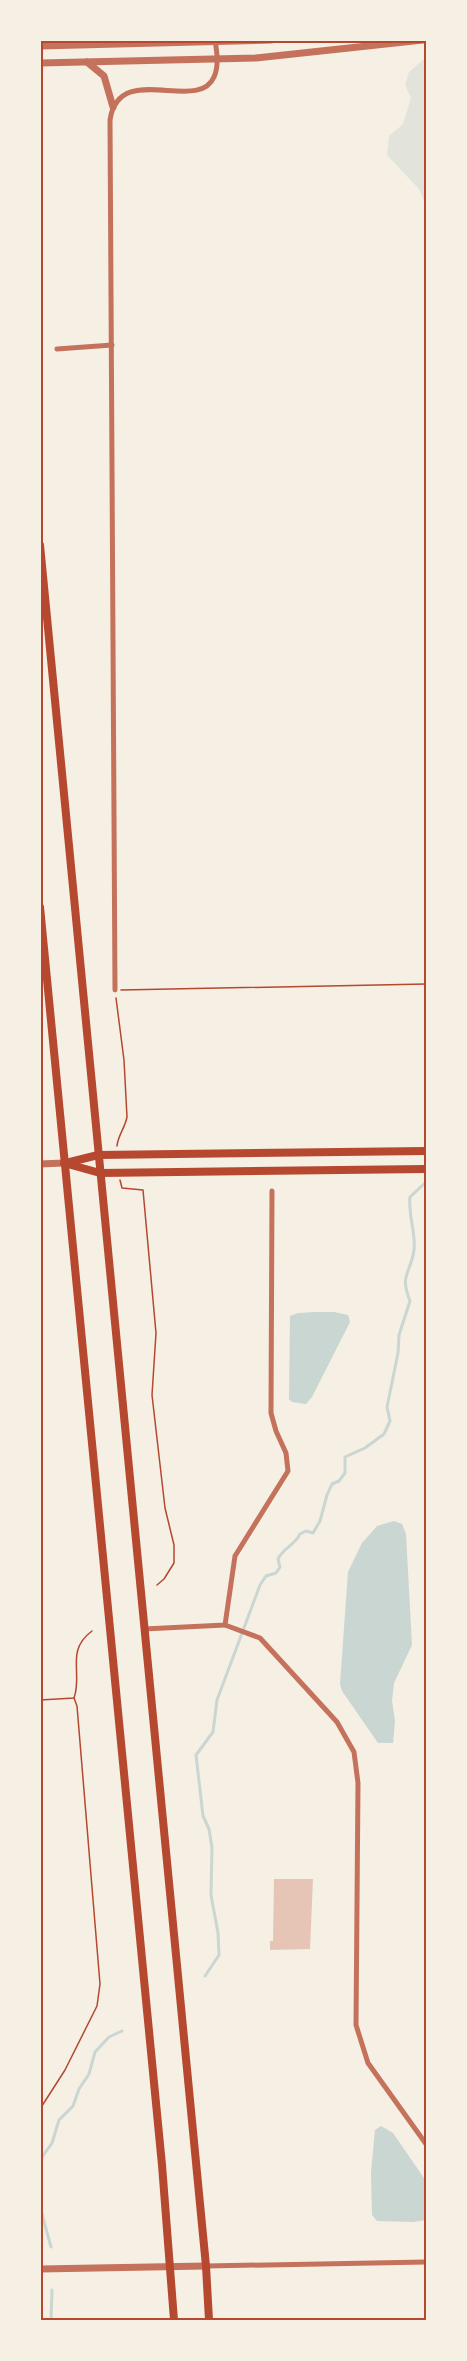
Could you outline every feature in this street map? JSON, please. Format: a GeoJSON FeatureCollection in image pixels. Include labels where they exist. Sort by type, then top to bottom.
{"type":"FeatureCollection","features":[{"type":"Feature","properties":{"kind":"main road"},"geometry":{"type":"LineString","coordinates":[[40,545],[206,2266],[209,2320]]}},
{"type":"Feature","properties":{"kind":"main road"},"geometry":{"type":"LineString","coordinates":[[40,907],[130,1826],[174,2320]]}},
{"type":"Feature","properties":{"kind":"main road"},"geometry":{"type":"LineString","coordinates":[[64,1163],[98,1155],[426,1151]]}},
{"type":"Feature","properties":{"kind":"main road"},"geometry":{"type":"LineString","coordinates":[[64,1163],[100,1173],[426,1169]]}},
{"type":"Feature","properties":{"kind":"street"},"geometry":{"type":"LineString","coordinates":[[40,46],[271,40]]}},
{"type":"Feature","properties":{"kind":"street"},"geometry":{"type":"LineString","coordinates":[[40,63],[217,60],[298,55],[423,40]]}},
{"type":"Feature","properties":{"kind":"street"},"geometry":{"type":"LineString","coordinates":[[115,990],[110,120],[113,107],[118,99],[129,92],[204,87],[214,78],[217,60],[216,42]]}},
{"type":"Feature","properties":{"kind":"street"},"geometry":{"type":"LineString","coordinates":[[87,62],[104,76],[113,107]]}},
{"type":"Feature","properties":{"kind":"street"},"geometry":{"type":"LineString","coordinates":[[57,349],[112,345]]}},
{"type":"Feature","properties":{"kind":"street"},"geometry":{"type":"LineString","coordinates":[[40,1164],[64,1163]]}},
{"type":"Feature","properties":{"kind":"street"},"geometry":{"type":"LineString","coordinates":[[225,1626],[235,1556],[288,1471],[286,1453],[271,1413],[272,1191]]}},
{"type":"Feature","properties":{"kind":"street"},"geometry":{"type":"LineString","coordinates":[[144,1629],[225,1626],[260,1638],[337,1722],[354,1752],[358,1784],[356,2025],[368,2063],[426,2144]]}},
{"type":"Feature","properties":{"kind":"street"},"geometry":{"type":"LineString","coordinates":[[40,2269],[426,2262]]}},
{"type":"Feature","properties":{"kind":"path"},"geometry":{"type":"LineString","coordinates":[[117,1144],[127,1118],[124,1060],[115,990],[426,984]]}},
{"type":"Feature","properties":{"kind":"path"},"geometry":{"type":"LineString","coordinates":[[122,1188],[143,1190],[156,1333],[152,1395],[165,1508],[175,1556],[170,1570],[157,1585]]}},
{"type":"Feature","properties":{"kind":"path"},"geometry":{"type":"LineString","coordinates":[[40,2109],[65,2070],[97,2006],[100,1984],[93,1876],[77,1706],[74,1698],[77,1688],[76,1652],[85,1636],[92,1631]]}},
{"type":"Feature","properties":{"kind":"path"},"geometry":{"type":"LineString","coordinates":[[40,1700],[74,1698]]}},
{"type":"Feature","properties":{"kind":"shaded area"},"geometry":{"type":"Polygon","coordinates":[[[426,59],[426,206],[419,189],[387,155],[389,136],[403,124],[411,98],[405,85],[409,72],[426,59]]]}},
{"type":"Feature","properties":{"kind":"shaded area"},"geometry":{"type":"Polygon","coordinates":[[[316,1312],[348,1315],[350,1322],[312,1397],[306,1404],[292,1402],[289,1399],[290,1316],[316,1312]]]}},
{"type":"Feature","properties":{"kind":"shaded area"},"geometry":{"type":"Polygon","coordinates":[[[394,1521],[402,1524],[406,1534],[412,1645],[394,1683],[393,1743],[378,1743],[342,1691],[340,1684],[348,1572],[362,1543],[377,1526],[394,1521]]]}},
{"type":"Feature","properties":{"kind":"shaded area"},"geometry":{"type":"Polygon","coordinates":[[[381,2126],[393,2133],[426,2181],[426,2220],[377,2221],[372,2215],[371,2172],[375,2130],[381,2126]]]}},
{"type":"Feature","properties":{"kind":"building"},"geometry":{"type":"Polygon","coordinates":[[[274,1879],[313,1879],[310,1949],[270,1950],[270,1941],[273,1941],[274,1879]]]}},
{"type":"Feature","properties":{"kind":"waterway"},"geometry":{"type":"LineString","coordinates":[[205,1976],[219,1955],[218,1933],[211,1895],[212,1848],[209,1829],[203,1816],[196,1755],[213,1732],[217,1700],[260,1585],[266,1576],[276,1573],[280,1567],[278,1559],[280,1555],[296,1541],[300,1534],[306,1531],[313,1533],[320,1521],[332,1484],[339,1481],[345,1473],[345,1457],[365,1448],[384,1434],[390,1421],[387,1407],[398,1353],[399,1335],[410,1301],[406,1285],[414,1250],[410,1197],[425,1183]]}},
{"type":"Feature","properties":{"kind":"waterway"},"geometry":{"type":"LineString","coordinates":[[40,2164],[52,2143],[59,2120],[73,2106],[79,2089],[89,2074],[95,2052],[109,2037],[122,2031]]}},
{"type":"Feature","properties":{"kind":"waterway"},"geometry":{"type":"LineString","coordinates":[[40,2207],[51,2247]]}},
{"type":"Feature","properties":{"kind":"waterway"},"geometry":{"type":"LineString","coordinates":[[51,2320],[52,2290]]}}]}
